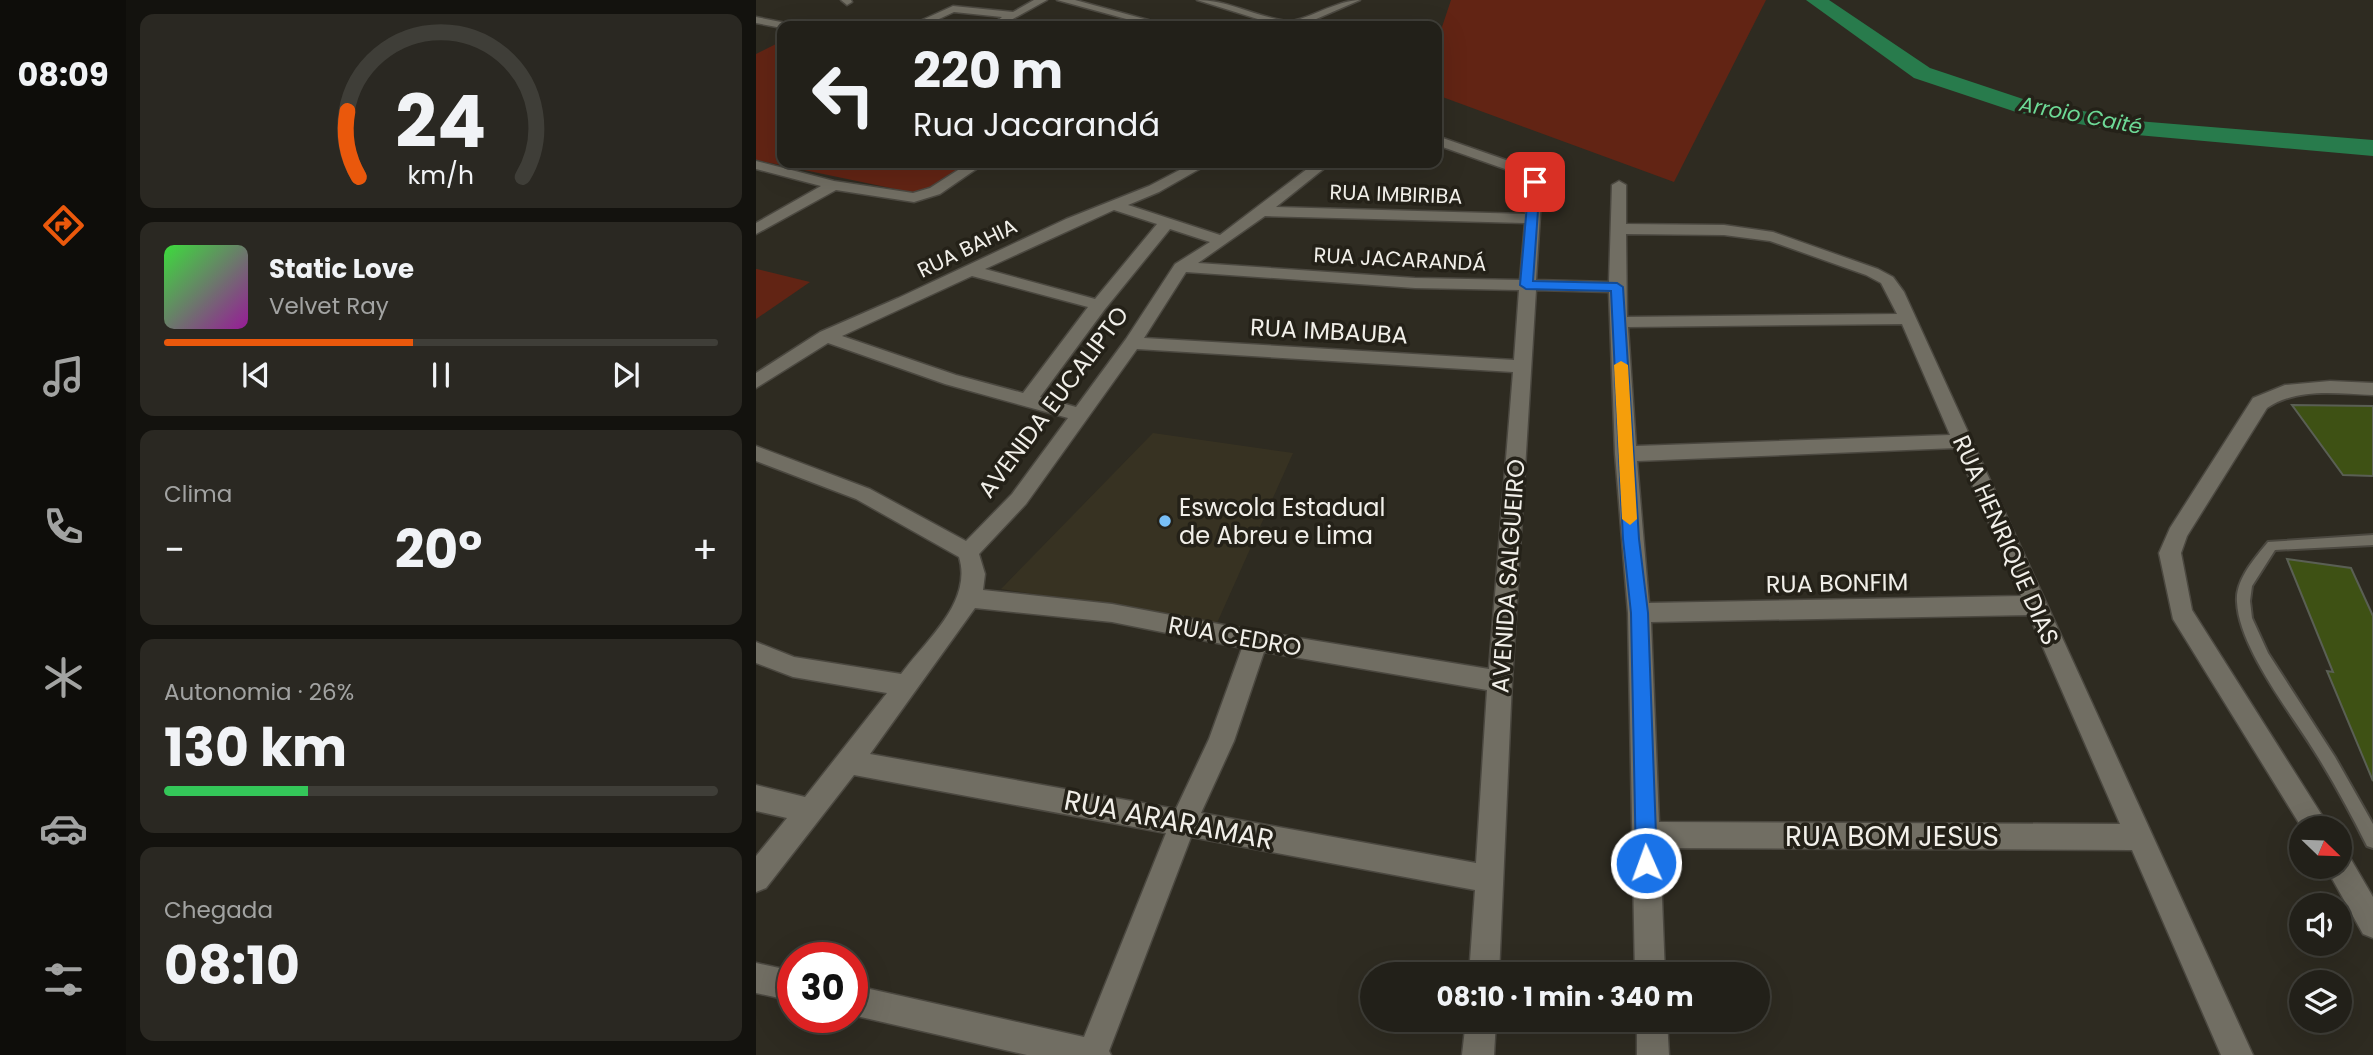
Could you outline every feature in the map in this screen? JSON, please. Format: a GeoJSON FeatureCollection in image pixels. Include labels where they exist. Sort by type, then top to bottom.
{"type":"FeatureCollection","features":[{"type":"Feature","properties":{"kind":"street"},"geometry":{"type":"LineString","coordinates":[[1005,21],[1042,0]]}},
{"type":"Feature","properties":{"kind":"street"},"geometry":{"type":"LineString","coordinates":[[1062,0],[1144,21]]}},
{"type":"Feature","properties":{"kind":"street"},"geometry":{"type":"LineString","coordinates":[[1202,0],[1274,21]]}},
{"type":"Feature","properties":{"kind":"street"},"geometry":{"type":"LineString","coordinates":[[1303,21],[1355,0]]}},
{"type":"Feature","properties":{"kind":"street"},"geometry":{"type":"LineString","coordinates":[[926,21],[954,9],[1014,15]]}},
{"type":"Feature","properties":{"kind":"street"},"geometry":{"type":"LineString","coordinates":[[756,20],[777,24]]}},
{"type":"Feature","properties":{"kind":"street"},"geometry":{"type":"LineString","coordinates":[[1442,142],[1476,153]]}},
{"type":"Feature","properties":{"kind":"street"},"geometry":{"type":"LineString","coordinates":[[1442,153],[1476,153]]}},
{"type":"Feature","properties":{"kind":"street","name":"AVENIDA SALGUEIRO"},"geometry":{"type":"LineString","coordinates":[[1476,153],[1527,172],[1535,182],[1500,681],[1485,962]]}},
{"type":"Feature","properties":{"kind":"street"},"geometry":{"type":"LineString","coordinates":[[756,165],[834,184],[920,197],[935,191],[970,168]]}},
{"type":"Feature","properties":{"kind":"street","name":"RUA BAHIA"},"geometry":{"type":"LineString","coordinates":[[756,382],[826,336],[1071,222],[1169,182],[1194,168]]}},
{"type":"Feature","properties":{"kind":"street","name":"AVENIDA EUCALIPTO"},"geometry":{"type":"LineString","coordinates":[[968,552],[1019,499],[1132,343],[1181,267],[1222,242],[1317,168]]}},
{"type":"Feature","properties":{"kind":"street"},"geometry":{"type":"LineString","coordinates":[[756,229],[834,184]]}},
{"type":"Feature","properties":{"kind":"street"},"geometry":{"type":"LineString","coordinates":[[1619,186],[1617,287],[1625,454],[1639,613],[1650,962]]}},
{"type":"Feature","properties":{"kind":"street"},"geometry":{"type":"LineString","coordinates":[[1114,205],[1222,242]]}},
{"type":"Feature","properties":{"kind":"street","name":"RUA IMBIRIBA"},"geometry":{"type":"LineString","coordinates":[[1259,211],[1532,219]]}},
{"type":"Feature","properties":{"kind":"street"},"geometry":{"type":"LineString","coordinates":[[1027,401],[1099,305],[1167,222]]}},
{"type":"Feature","properties":{"kind":"street","name":"RUA HENRIQUE DIAS"},"geometry":{"type":"LineString","coordinates":[[1618,229],[1724,230],[1773,237],[1882,276],[1896,292],[2237,1055]]}},
{"type":"Feature","properties":{"kind":"street","name":"RUA JACARANDÁ"},"geometry":{"type":"LineString","coordinates":[[1181,267],[1415,283],[1617,287]]}},
{"type":"Feature","properties":{"kind":"street"},"geometry":{"type":"LineString","coordinates":[[969,270],[1099,305]]}},
{"type":"Feature","properties":{"kind":"street"},"geometry":{"type":"LineString","coordinates":[[1619,322],[1906,319]]}},
{"type":"Feature","properties":{"kind":"street"},"geometry":{"type":"LineString","coordinates":[[826,336],[951,380],[1079,414]]}},
{"type":"Feature","properties":{"kind":"street","name":"RUA IMBAUBA"},"geometry":{"type":"LineString","coordinates":[[1132,343],[1523,367]]}},
{"type":"Feature","properties":{"kind":"street"},"geometry":{"type":"LineString","coordinates":[[2309,816],[2181,612],[2170,553],[2177,534],[2260,403],[2267,398],[2299,389],[2373,389]]}},
{"type":"Feature","properties":{"kind":"street"},"geometry":{"type":"LineString","coordinates":[[1625,454],[1962,441]]}},
{"type":"Feature","properties":{"kind":"street"},"geometry":{"type":"LineString","coordinates":[[756,453],[863,494],[968,552],[974,567],[975,581],[969,598],[906,685],[811,811],[756,878]]}},
{"type":"Feature","properties":{"kind":"street","name":"RUA CEDRO"},"geometry":{"type":"LineString","coordinates":[[969,598],[1112,614],[1256,641],[1500,681]]}},
{"type":"Feature","properties":{"kind":"street","name":"RUA BONFIM"},"geometry":{"type":"LineString","coordinates":[[1639,613],[2036,605]]}},
{"type":"Feature","properties":{"kind":"street"},"geometry":{"type":"LineString","coordinates":[[868,1004],[1093,1055],[1184,821],[1221,741],[1256,641]]}},
{"type":"Feature","properties":{"kind":"street"},"geometry":{"type":"LineString","coordinates":[[756,652],[793,667],[906,685]]}},
{"type":"Feature","properties":{"kind":"street","name":"RUA ARARAMAR"},"geometry":{"type":"LineString","coordinates":[[849,762],[1184,821],[1490,879]]}},
{"type":"Feature","properties":{"kind":"street"},"geometry":{"type":"LineString","coordinates":[[756,798],[811,811]]}},
{"type":"Feature","properties":{"kind":"street","name":"RUA BOM JESUS"},"geometry":{"type":"LineString","coordinates":[[1645,835],[2139,837]]}},
{"type":"Feature","properties":{"kind":"street"},"geometry":{"type":"LineString","coordinates":[[2347,879],[2373,924]]}},
{"type":"Feature","properties":{"kind":"street"},"geometry":{"type":"LineString","coordinates":[[756,978],[777,983]]}},
{"type":"Feature","properties":{"kind":"street"},"geometry":{"type":"LineString","coordinates":[[1478,1055],[1480,1032]]}},
{"type":"Feature","properties":{"kind":"street"},"geometry":{"type":"LineString","coordinates":[[1652,1032],[1653,1055]]}},
{"type":"Feature","properties":{"kind":"lane"},"geometry":{"type":"LineString","coordinates":[[2373,540],[2272,545],[2254,571],[2243,599],[2246,623],[2260,650],[2325,755],[2373,840]]}},
{"type":"Feature","properties":{"kind":"shaded area"},"geometry":{"type":"Polygon","coordinates":[[[1451,0],[1766,0],[1674,182],[1442,97],[1442,27],[1451,0]]]}},
{"type":"Feature","properties":{"kind":"shaded area"},"geometry":{"type":"Polygon","coordinates":[[[777,44],[777,164],[756,160],[756,54],[777,44]]]}},
{"type":"Feature","properties":{"kind":"shaded area"},"geometry":{"type":"Polygon","coordinates":[[[794,168],[964,168],[924,195],[794,168]]]}},
{"type":"Feature","properties":{"kind":"shaded area"},"geometry":{"type":"Polygon","coordinates":[[[757,269],[810,282],[756,319],[757,269]]]}},
{"type":"Feature","properties":{"kind":"shaded area","name":"Eswcola Estadual de Abreu e Lima"},"geometry":{"type":"Polygon","coordinates":[[[1153,433],[1293,453],[1217,623],[1001,589],[1153,433]]]}},
{"type":"Feature","properties":{"kind":"building"},"geometry":{"type":"Polygon","coordinates":[[[2292,405],[2373,406],[2373,476],[2343,475],[2292,405]]]}},
{"type":"Feature","properties":{"kind":"building"},"geometry":{"type":"Polygon","coordinates":[[[2287,559],[2351,568],[2373,616],[2373,781],[2327,671],[2333,672],[2287,559]]]}},
{"type":"Feature","properties":{"kind":"waterway","name":"Arroio Caité"},"geometry":{"type":"LineString","coordinates":[[1816,0],[1922,73],[2024,107],[2137,128],[2373,148]]}},
{"type":"Feature","properties":{"kind":"slow traffic"},"geometry":{"type":"LineString","coordinates":[[1621,365],[1630,519]]}},
{"type":"Feature","properties":{"kind":"place","name":"Eswcola Estadual de Abreu e Lima"},"geometry":{"type":"Point","coordinates":[1165,521]}},
{"type":"Feature","properties":{"kind":"route"},"geometry":{"type":"LineString","coordinates":[[1535,182],[1526,285],[1617,287],[1625,454],[1639,613],[1646,863]]}}]}
